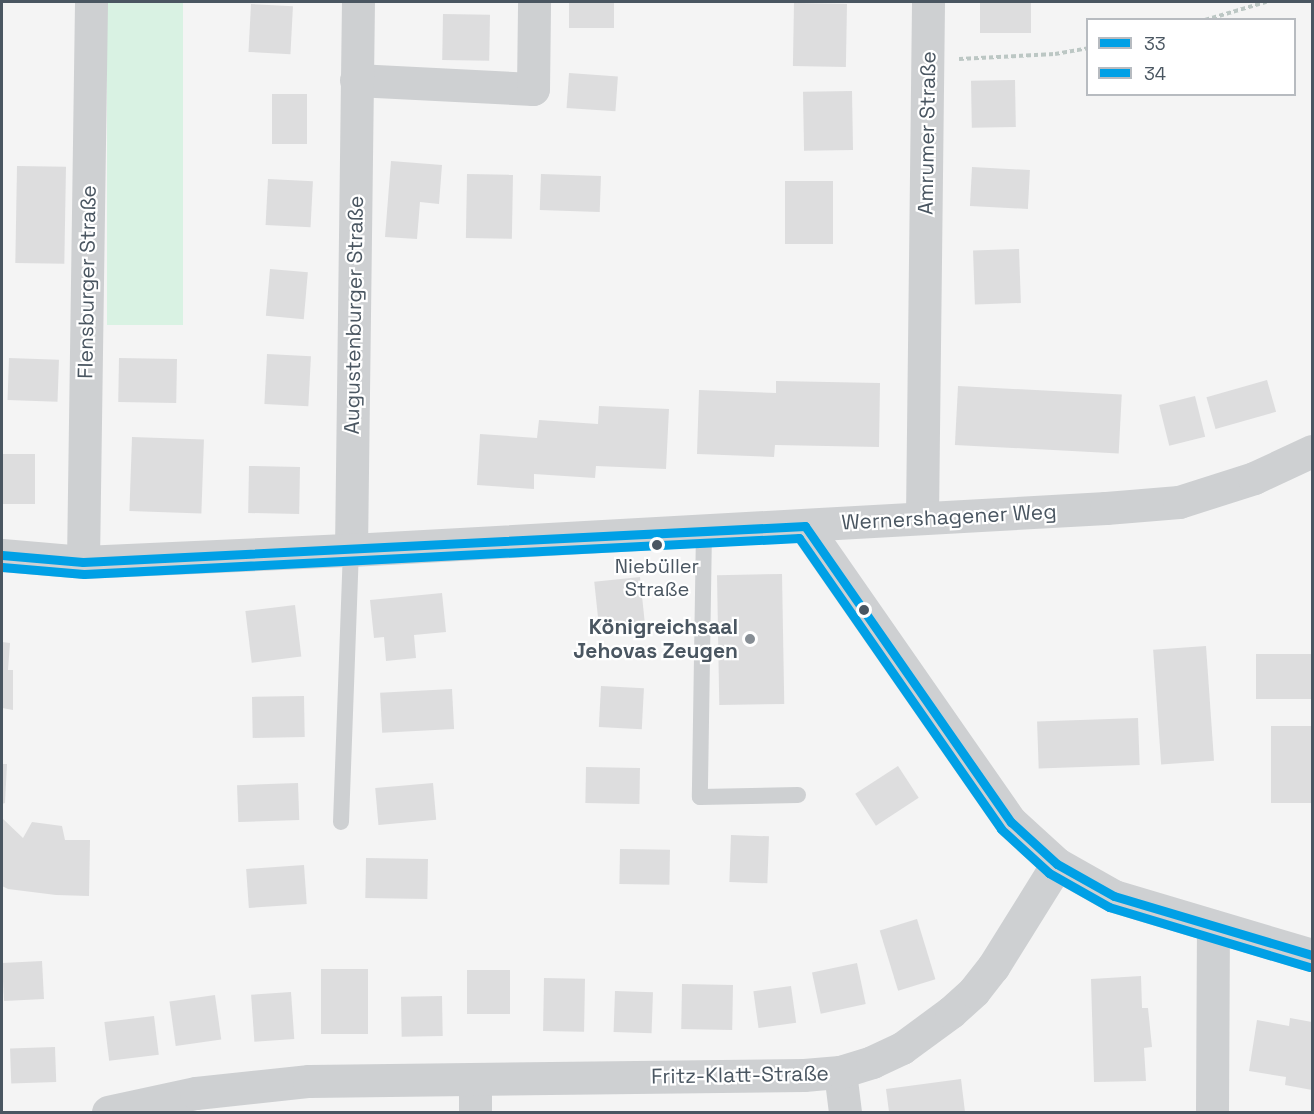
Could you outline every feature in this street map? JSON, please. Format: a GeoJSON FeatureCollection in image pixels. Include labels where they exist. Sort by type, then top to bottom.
{"type":"FeatureCollection","features":[{"type":"Feature","properties":{"kind":"street","name":"Flensburger Straße"},"geometry":{"type":"LineString","coordinates":[[83,562],[91,2]]}},
{"type":"Feature","properties":{"kind":"street","name":"Augustenburger Straße"},"geometry":{"type":"LineString","coordinates":[[351,550],[358,2]]}},
{"type":"Feature","properties":{"kind":"street"},"geometry":{"type":"LineString","coordinates":[[356,80],[533,89],[534,2]]}},
{"type":"Feature","properties":{"kind":"street","name":"Amrumer Straße"},"geometry":{"type":"LineString","coordinates":[[922,517],[928,2]]}},
{"type":"Feature","properties":{"kind":"street","name":"Wernershagener Weg"},"geometry":{"type":"LineString","coordinates":[[2,555],[83,562],[351,550],[1106,508],[1179,502],[1254,478],[1312,451]]}},
{"type":"Feature","properties":{"kind":"street"},"geometry":{"type":"LineString","coordinates":[[805,526],[1011,822],[1057,864],[1114,896],[1312,955]]}},
{"type":"Feature","properties":{"kind":"street","name":"Fritz-Klatt-Straße"},"geometry":{"type":"LineString","coordinates":[[108,1113],[196,1093],[253,1085],[309,1081],[804,1075],[840,1072],[872,1062],[902,1048],[943,1019],[974,991],[993,967],[1057,864]]}},
{"type":"Feature","properties":{"kind":"street"},"geometry":{"type":"LineString","coordinates":[[1213,926],[1220,1110]]}},
{"type":"Feature","properties":{"kind":"street"},"geometry":{"type":"LineString","coordinates":[[840,1072],[844,1113]]}},
{"type":"Feature","properties":{"kind":"street"},"geometry":{"type":"LineString","coordinates":[[475,1079],[475,1113]]}},
{"type":"Feature","properties":{"kind":"lane"},"geometry":{"type":"LineString","coordinates":[[704,530],[700,797],[798,795]]}},
{"type":"Feature","properties":{"kind":"lane"},"geometry":{"type":"LineString","coordinates":[[341,822],[351,550]]}},
{"type":"Feature","properties":{"kind":"path"},"geometry":{"type":"LineString","coordinates":[[1212,18],[1266,2]]}},
{"type":"Feature","properties":{"kind":"path"},"geometry":{"type":"LineString","coordinates":[[928,61],[1055,54],[1086,48]]}},
{"type":"Feature","properties":{"kind":"green space"},"geometry":{"type":"Polygon","coordinates":[[[107,2],[183,2],[183,325],[107,325],[107,2]]]}},
{"type":"Feature","properties":{"kind":"building"},"geometry":{"type":"Polygon","coordinates":[[[569,2],[614,2],[614,28],[569,28],[569,2]]]}},
{"type":"Feature","properties":{"kind":"building"},"geometry":{"type":"Polygon","coordinates":[[[980,2],[1031,2],[1031,33],[980,33],[980,2]]]}},
{"type":"Feature","properties":{"kind":"building"},"geometry":{"type":"Polygon","coordinates":[[[794,3],[847,4],[846,67],[793,66],[794,3]]]}},
{"type":"Feature","properties":{"kind":"building"},"geometry":{"type":"Polygon","coordinates":[[[251,4],[293,6],[290,54],[248,52],[251,4]]]}},
{"type":"Feature","properties":{"kind":"building"},"geometry":{"type":"Polygon","coordinates":[[[443,14],[490,15],[489,61],[442,60],[443,14]]]}},
{"type":"Feature","properties":{"kind":"building"},"geometry":{"type":"Polygon","coordinates":[[[569,73],[618,76],[615,111],[567,108],[569,73]]]}},
{"type":"Feature","properties":{"kind":"building"},"geometry":{"type":"Polygon","coordinates":[[[1015,80],[1016,127],[972,128],[971,81],[1015,80]]]}},
{"type":"Feature","properties":{"kind":"building"},"geometry":{"type":"Polygon","coordinates":[[[852,91],[853,150],[804,151],[803,92],[852,91]]]}},
{"type":"Feature","properties":{"kind":"building"},"geometry":{"type":"Polygon","coordinates":[[[272,94],[307,94],[307,144],[272,144],[272,94]]]}},
{"type":"Feature","properties":{"kind":"building"},"geometry":{"type":"Polygon","coordinates":[[[391,161],[442,165],[439,204],[420,202],[417,239],[385,237],[391,161]]]}},
{"type":"Feature","properties":{"kind":"building"},"geometry":{"type":"Polygon","coordinates":[[[17,166],[66,167],[64,264],[15,263],[17,166]]]}},
{"type":"Feature","properties":{"kind":"building"},"geometry":{"type":"Polygon","coordinates":[[[972,167],[1030,170],[1028,209],[970,206],[972,167]]]}},
{"type":"Feature","properties":{"kind":"building"},"geometry":{"type":"Polygon","coordinates":[[[467,174],[513,175],[512,239],[466,238],[467,174]]]}},
{"type":"Feature","properties":{"kind":"building"},"geometry":{"type":"Polygon","coordinates":[[[541,174],[601,176],[600,212],[540,210],[541,174]]]}},
{"type":"Feature","properties":{"kind":"building"},"geometry":{"type":"Polygon","coordinates":[[[268,179],[313,181],[311,227],[266,225],[268,179]]]}},
{"type":"Feature","properties":{"kind":"building"},"geometry":{"type":"Polygon","coordinates":[[[785,181],[833,181],[833,244],[785,244],[785,181]]]}},
{"type":"Feature","properties":{"kind":"building"},"geometry":{"type":"Polygon","coordinates":[[[1019,249],[1021,303],[975,305],[973,251],[1019,249]]]}},
{"type":"Feature","properties":{"kind":"building"},"geometry":{"type":"Polygon","coordinates":[[[270,269],[308,272],[304,319],[266,316],[270,269]]]}},
{"type":"Feature","properties":{"kind":"building"},"geometry":{"type":"Polygon","coordinates":[[[267,354],[311,356],[308,406],[264,404],[267,354]]]}},
{"type":"Feature","properties":{"kind":"building"},"geometry":{"type":"Polygon","coordinates":[[[9,358],[59,360],[58,402],[8,400],[9,358]]]}},
{"type":"Feature","properties":{"kind":"building"},"geometry":{"type":"Polygon","coordinates":[[[119,358],[177,359],[176,403],[118,402],[119,358]]]}},
{"type":"Feature","properties":{"kind":"building"},"geometry":{"type":"Polygon","coordinates":[[[1267,380],[1276,412],[1216,429],[1206,397],[1267,380]]]}},
{"type":"Feature","properties":{"kind":"building"},"geometry":{"type":"Polygon","coordinates":[[[776,381],[880,383],[879,447],[775,445],[774,457],[697,454],[699,390],[776,393],[776,381]]]}},
{"type":"Feature","properties":{"kind":"building"},"geometry":{"type":"Polygon","coordinates":[[[958,386],[1122,395],[1119,454],[955,445],[958,386]]]}},
{"type":"Feature","properties":{"kind":"building"},"geometry":{"type":"Polygon","coordinates":[[[1195,396],[1205,437],[1169,446],[1159,405],[1195,396]]]}},
{"type":"Feature","properties":{"kind":"building"},"geometry":{"type":"Polygon","coordinates":[[[599,406],[669,409],[666,469],[596,466],[595,478],[534,474],[534,489],[477,485],[480,434],[537,438],[539,420],[598,424],[599,406]]]}},
{"type":"Feature","properties":{"kind":"building"},"geometry":{"type":"Polygon","coordinates":[[[132,437],[204,440],[201,513],[129,511],[132,437]]]}},
{"type":"Feature","properties":{"kind":"building"},"geometry":{"type":"Polygon","coordinates":[[[2,454],[35,454],[35,504],[2,504],[2,454]]]}},
{"type":"Feature","properties":{"kind":"building"},"geometry":{"type":"Polygon","coordinates":[[[249,466],[300,467],[299,514],[248,513],[249,466]]]}},
{"type":"Feature","properties":{"kind":"building","name":"Königreichsaal Jehovas Zeugen"},"geometry":{"type":"Polygon","coordinates":[[[782,574],[784,704],[719,705],[717,575],[782,574]]]}},
{"type":"Feature","properties":{"kind":"building"},"geometry":{"type":"Polygon","coordinates":[[[640,577],[646,630],[600,635],[594,582],[640,577]]]}},
{"type":"Feature","properties":{"kind":"building"},"geometry":{"type":"Polygon","coordinates":[[[442,593],[446,632],[414,635],[416,658],[386,661],[384,637],[374,638],[370,600],[442,593]]]}},
{"type":"Feature","properties":{"kind":"building"},"geometry":{"type":"Polygon","coordinates":[[[295,605],[301,657],[252,663],[245,611],[295,605]]]}},
{"type":"Feature","properties":{"kind":"building"},"geometry":{"type":"Polygon","coordinates":[[[2,642],[10,643],[8,670],[13,670],[13,710],[2,708],[2,642]]]}},
{"type":"Feature","properties":{"kind":"building"},"geometry":{"type":"Polygon","coordinates":[[[1206,646],[1214,761],[1161,764],[1153,650],[1206,646]]]}},
{"type":"Feature","properties":{"kind":"building"},"geometry":{"type":"Polygon","coordinates":[[[1256,654],[1312,654],[1312,699],[1256,699],[1256,654]]]}},
{"type":"Feature","properties":{"kind":"building"},"geometry":{"type":"Polygon","coordinates":[[[601,686],[644,688],[642,729],[599,727],[601,686]]]}},
{"type":"Feature","properties":{"kind":"building"},"geometry":{"type":"Polygon","coordinates":[[[452,689],[454,729],[382,733],[380,693],[452,689]]]}},
{"type":"Feature","properties":{"kind":"building"},"geometry":{"type":"Polygon","coordinates":[[[304,696],[305,737],[253,738],[252,697],[304,696]]]}},
{"type":"Feature","properties":{"kind":"building"},"geometry":{"type":"Polygon","coordinates":[[[1138,718],[1140,765],[1039,768],[1037,722],[1138,718]]]}},
{"type":"Feature","properties":{"kind":"building"},"geometry":{"type":"Polygon","coordinates":[[[1271,726],[1312,726],[1312,803],[1271,803],[1271,726]]]}},
{"type":"Feature","properties":{"kind":"building"},"geometry":{"type":"Polygon","coordinates":[[[2,764],[7,764],[5,803],[2,804],[2,764]]]}},
{"type":"Feature","properties":{"kind":"building"},"geometry":{"type":"Polygon","coordinates":[[[898,766],[919,798],[876,826],[855,794],[898,766]]]}},
{"type":"Feature","properties":{"kind":"building"},"geometry":{"type":"Polygon","coordinates":[[[586,767],[640,768],[639,804],[585,803],[586,767]]]}},
{"type":"Feature","properties":{"kind":"building"},"geometry":{"type":"Polygon","coordinates":[[[298,783],[299,820],[238,822],[237,785],[298,783]]]}},
{"type":"Feature","properties":{"kind":"building"},"geometry":{"type":"Polygon","coordinates":[[[433,783],[436,820],[378,825],[375,788],[433,783]]]}},
{"type":"Feature","properties":{"kind":"building"},"geometry":{"type":"Polygon","coordinates":[[[2,818],[23,838],[32,822],[62,826],[65,840],[90,840],[89,896],[56,895],[8,889],[2,886],[2,818]]]}},
{"type":"Feature","properties":{"kind":"building"},"geometry":{"type":"Polygon","coordinates":[[[731,835],[769,836],[767,883],[729,882],[731,835]]]}},
{"type":"Feature","properties":{"kind":"building"},"geometry":{"type":"Polygon","coordinates":[[[620,849],[670,850],[669,885],[619,884],[620,849]]]}},
{"type":"Feature","properties":{"kind":"building"},"geometry":{"type":"Polygon","coordinates":[[[366,858],[428,859],[427,899],[365,898],[366,858]]]}},
{"type":"Feature","properties":{"kind":"building"},"geometry":{"type":"Polygon","coordinates":[[[304,865],[307,904],[249,908],[246,869],[304,865]]]}},
{"type":"Feature","properties":{"kind":"building"},"geometry":{"type":"Polygon","coordinates":[[[917,919],[935,979],[898,991],[880,930],[917,919]]]}},
{"type":"Feature","properties":{"kind":"building"},"geometry":{"type":"Polygon","coordinates":[[[42,961],[44,999],[4,1001],[2,963],[42,961]]]}},
{"type":"Feature","properties":{"kind":"building"},"geometry":{"type":"Polygon","coordinates":[[[857,963],[866,1004],[821,1014],[812,973],[857,963]]]}},
{"type":"Feature","properties":{"kind":"building"},"geometry":{"type":"Polygon","coordinates":[[[321,969],[368,969],[368,1034],[321,1034],[321,969]]]}},
{"type":"Feature","properties":{"kind":"building"},"geometry":{"type":"Polygon","coordinates":[[[467,970],[510,970],[510,1014],[467,1014],[467,970]]]}},
{"type":"Feature","properties":{"kind":"building"},"geometry":{"type":"Polygon","coordinates":[[[1141,976],[1142,1008],[1148,1008],[1152,1047],[1144,1048],[1146,1081],[1094,1082],[1091,979],[1141,976]]]}},
{"type":"Feature","properties":{"kind":"building"},"geometry":{"type":"Polygon","coordinates":[[[544,978],[585,979],[584,1032],[543,1031],[544,978]]]}},
{"type":"Feature","properties":{"kind":"building"},"geometry":{"type":"Polygon","coordinates":[[[682,984],[733,985],[732,1030],[681,1029],[682,984]]]}},
{"type":"Feature","properties":{"kind":"building"},"geometry":{"type":"Polygon","coordinates":[[[791,986],[796,1023],[759,1028],[753,991],[791,986]]]}},
{"type":"Feature","properties":{"kind":"building"},"geometry":{"type":"Polygon","coordinates":[[[615,991],[653,992],[652,1033],[614,1032],[615,991]]]}},
{"type":"Feature","properties":{"kind":"building"},"geometry":{"type":"Polygon","coordinates":[[[291,992],[294,1039],[254,1042],[251,995],[291,992]]]}},
{"type":"Feature","properties":{"kind":"building"},"geometry":{"type":"Polygon","coordinates":[[[215,995],[221,1040],[176,1046],[169,1001],[215,995]]]}},
{"type":"Feature","properties":{"kind":"building"},"geometry":{"type":"Polygon","coordinates":[[[442,996],[443,1036],[402,1037],[401,997],[442,996]]]}},
{"type":"Feature","properties":{"kind":"building"},"geometry":{"type":"Polygon","coordinates":[[[154,1016],[159,1055],[109,1061],[104,1022],[154,1016]]]}},
{"type":"Feature","properties":{"kind":"building"},"geometry":{"type":"Polygon","coordinates":[[[1290,1018],[1312,1022],[1312,1090],[1285,1085],[1286,1077],[1249,1071],[1257,1020],[1289,1026],[1290,1018]]]}},
{"type":"Feature","properties":{"kind":"building"},"geometry":{"type":"Polygon","coordinates":[[[55,1047],[56,1082],[11,1084],[10,1049],[55,1047]]]}},
{"type":"Feature","properties":{"kind":"building"},"geometry":{"type":"Polygon","coordinates":[[[961,1079],[965,1112],[889,1112],[886,1089],[961,1079]]]}},
{"type":"Feature","properties":{"kind":"transit line","name":"33"},"geometry":{"type":"LineString","coordinates":[[2,555],[83,562],[805,526],[1011,822],[1057,864],[1114,896],[1312,955]]}},
{"type":"Feature","properties":{"kind":"transit line","name":"34"},"geometry":{"type":"LineString","coordinates":[[2,567],[84,574],[799,538],[1001,829],[1049,873],[1109,907],[1309,967]]}},
{"type":"Feature","properties":{"kind":"place","name":"Niebüller Straße"},"geometry":{"type":"Point","coordinates":[657,545]}},
{"type":"Feature","properties":{"kind":"place","name":"Königreichsaal Jehovas Zeugen"},"geometry":{"type":"Point","coordinates":[750,639]}}]}
